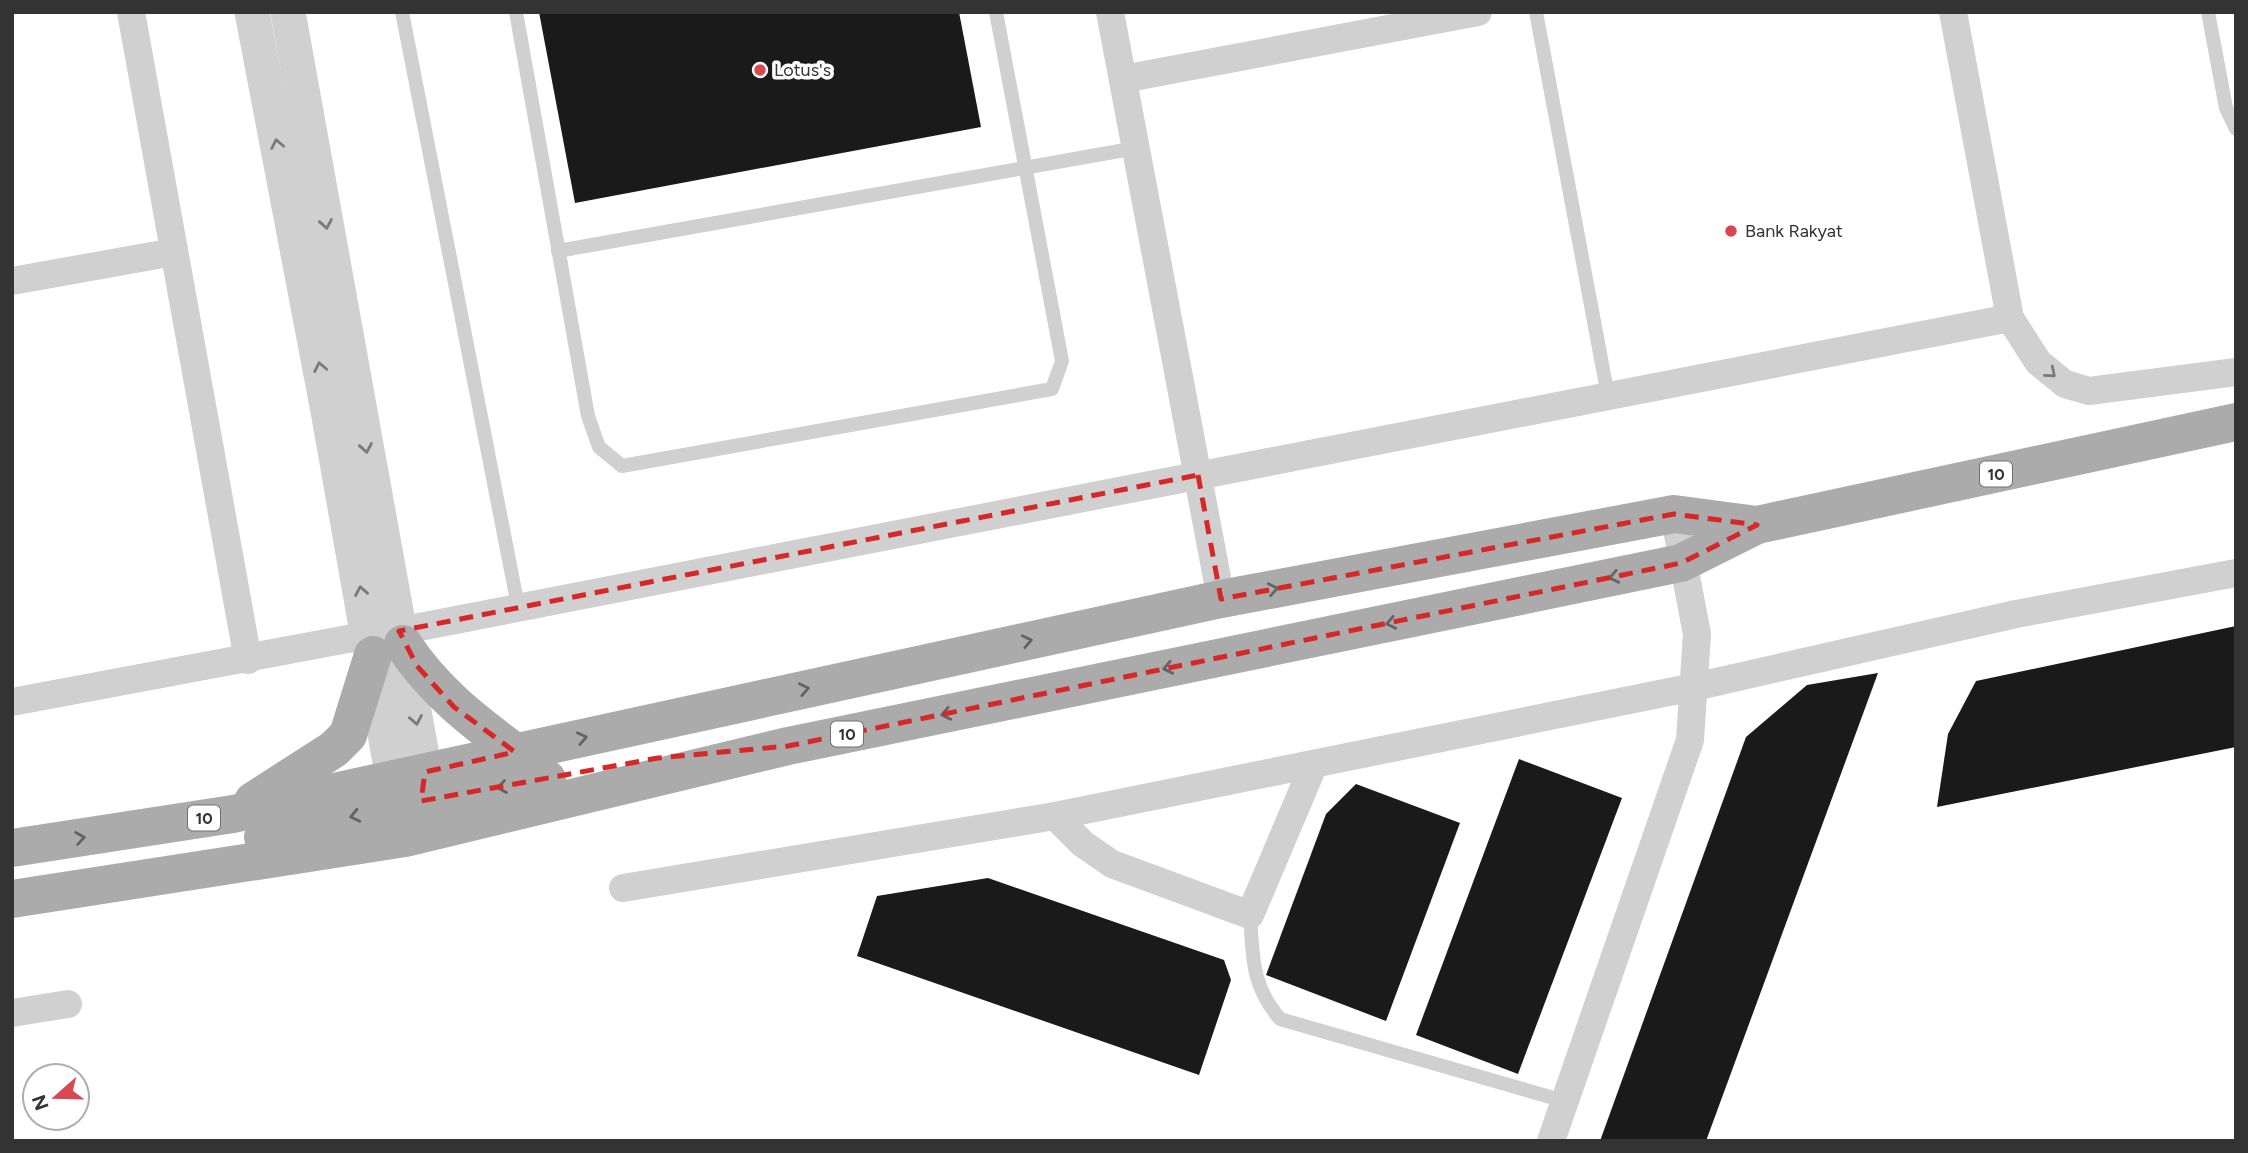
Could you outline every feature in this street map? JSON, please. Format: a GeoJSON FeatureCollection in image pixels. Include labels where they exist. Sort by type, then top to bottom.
{"type":"FeatureCollection","features":[{"type":"Feature","properties":{"kind":"main road","name":"10"},"geometry":{"type":"LineString","coordinates":[[18,898],[405,838],[788,746],[1681,563],[1757,525],[2236,422]]}},
{"type":"Feature","properties":{"kind":"main road","name":"10"},"geometry":{"type":"LineString","coordinates":[[12,848],[413,784],[515,752],[1221,599],[1674,514],[1757,525]]}},
{"type":"Feature","properties":{"kind":"main road"},"geometry":{"type":"LineString","coordinates":[[233,814],[334,749],[348,735],[386,642],[417,666],[454,707],[515,752]]}},
{"type":"Feature","properties":{"kind":"main road"},"geometry":{"type":"LineString","coordinates":[[18,898],[208,850],[413,784],[788,746]]}},
{"type":"Feature","properties":{"kind":"street"},"geometry":{"type":"LineString","coordinates":[[131,12],[248,660]]}},
{"type":"Feature","properties":{"kind":"street"},"geometry":{"type":"LineString","coordinates":[[252,12],[386,642],[413,784]]}},
{"type":"Feature","properties":{"kind":"street"},"geometry":{"type":"LineString","coordinates":[[288,12],[386,642]]}},
{"type":"Feature","properties":{"kind":"street"},"geometry":{"type":"LineString","coordinates":[[1110,12],[1221,599]]}},
{"type":"Feature","properties":{"kind":"street"},"geometry":{"type":"LineString","coordinates":[[1123,79],[1478,12]]}},
{"type":"Feature","properties":{"kind":"street"},"geometry":{"type":"LineString","coordinates":[[1953,12],[2010,318],[2038,362],[2065,384],[2089,391],[2236,372]]}},
{"type":"Feature","properties":{"kind":"street"},"geometry":{"type":"LineString","coordinates":[[12,281],[174,252]]}},
{"type":"Feature","properties":{"kind":"street"},"geometry":{"type":"LineString","coordinates":[[12,702],[248,660],[386,642],[518,606],[2010,318]]}},
{"type":"Feature","properties":{"kind":"street"},"geometry":{"type":"LineString","coordinates":[[1551,1141],[1690,740],[1697,634],[1681,563],[1674,514]]}},
{"type":"Feature","properties":{"kind":"street"},"geometry":{"type":"LineString","coordinates":[[623,888],[1055,816],[1694,687],[2016,614],[2236,573]]}},
{"type":"Feature","properties":{"kind":"street"},"geometry":{"type":"LineString","coordinates":[[1055,816],[1083,844],[1112,864],[1251,915],[1314,764]]}},
{"type":"Feature","properties":{"kind":"street"},"geometry":{"type":"LineString","coordinates":[[12,1013],[68,1004]]}},
{"type":"Feature","properties":{"kind":"lane"},"geometry":{"type":"LineString","coordinates":[[402,12],[518,606]]}},
{"type":"Feature","properties":{"kind":"lane"},"geometry":{"type":"LineString","coordinates":[[516,12],[588,416],[599,447],[622,466],[1052,389],[1062,361],[996,12]]}},
{"type":"Feature","properties":{"kind":"lane"},"geometry":{"type":"LineString","coordinates":[[1536,12],[1608,396]]}},
{"type":"Feature","properties":{"kind":"lane"},"geometry":{"type":"LineString","coordinates":[[2208,12],[2226,108],[2236,129]]}},
{"type":"Feature","properties":{"kind":"lane"},"geometry":{"type":"LineString","coordinates":[[558,251],[1136,148]]}},
{"type":"Feature","properties":{"kind":"lane"},"geometry":{"type":"LineString","coordinates":[[1251,915],[1253,964],[1259,988],[1280,1019],[1564,1101]]}},
{"type":"Feature","properties":{"kind":"highlighted area"},"geometry":{"type":"Polygon","coordinates":[[[1198,475],[1221,599],[1674,514],[1757,525],[1681,563],[788,746],[658,758],[421,801],[425,772],[515,752],[454,707],[417,666],[399,631],[1198,475]]]}},
{"type":"Feature","properties":{"kind":"building","name":"Lotus's"},"geometry":{"type":"Polygon","coordinates":[[[539,12],[959,12],[981,127],[575,203],[539,12]]]}},
{"type":"Feature","properties":{"kind":"building"},"geometry":{"type":"Polygon","coordinates":[[[2236,626],[2236,747],[1937,807],[1948,734],[1976,681],[2236,626]]]}},
{"type":"Feature","properties":{"kind":"building"},"geometry":{"type":"Polygon","coordinates":[[[1878,673],[1706,1141],[1600,1141],[1746,737],[1807,685],[1878,673]]]}},
{"type":"Feature","properties":{"kind":"building"},"geometry":{"type":"Polygon","coordinates":[[[1519,759],[1622,798],[1518,1074],[1416,1035],[1519,759]]]}},
{"type":"Feature","properties":{"kind":"building"},"geometry":{"type":"Polygon","coordinates":[[[1356,784],[1460,823],[1386,1021],[1266,975],[1326,814],[1356,784]]]}},
{"type":"Feature","properties":{"kind":"building"},"geometry":{"type":"Polygon","coordinates":[[[988,878],[1224,960],[1231,980],[1199,1075],[857,956],[877,896],[988,878]]]}},
{"type":"Feature","properties":{"kind":"place","name":"Lotus's"},"geometry":{"type":"Point","coordinates":[760,70]}},
{"type":"Feature","properties":{"kind":"place","name":"Bank Rakyat"},"geometry":{"type":"Point","coordinates":[1731,231]}}]}
